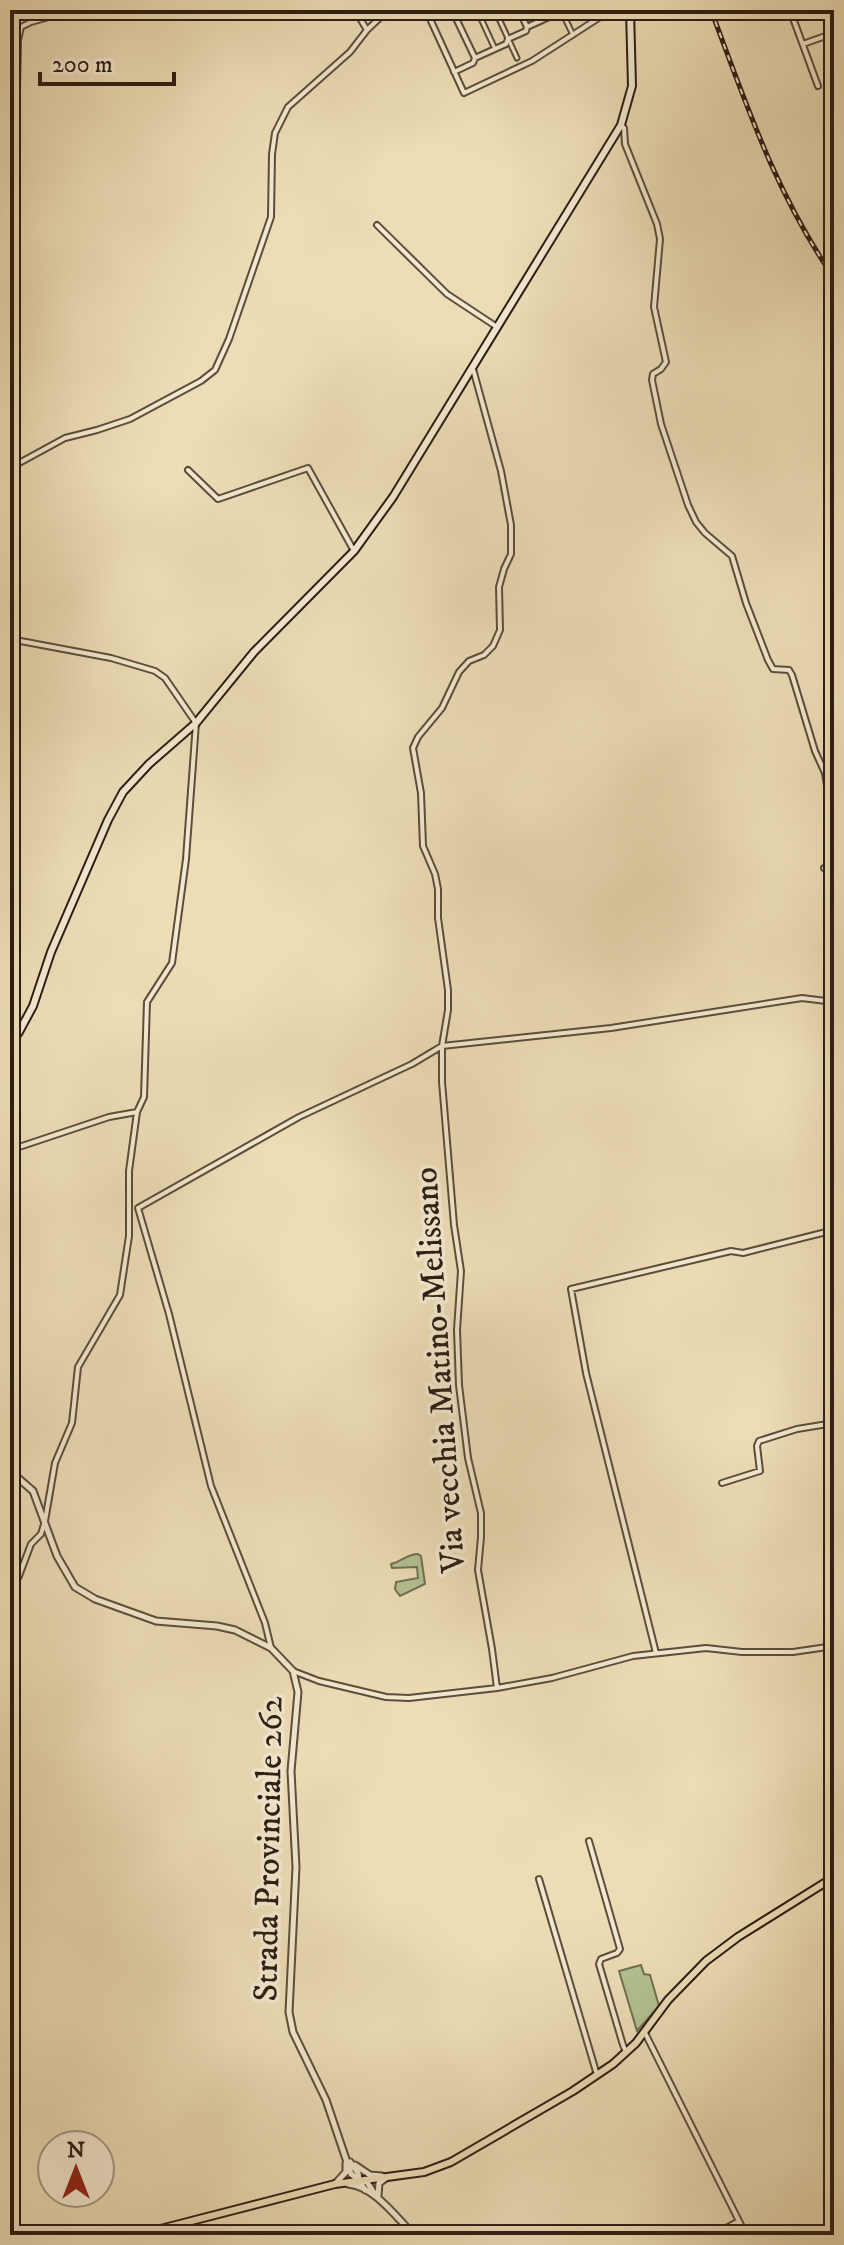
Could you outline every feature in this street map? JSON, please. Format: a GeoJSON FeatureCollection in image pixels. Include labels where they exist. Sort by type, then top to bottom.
{"type":"FeatureCollection","features":[{"type":"Feature","properties":{"kind":"main road"},"geometry":{"type":"LineString","coordinates":[[10,1044],[33,1006],[64,923],[123,792],[149,764],[196,723],[254,652],[354,551],[393,497],[621,125],[632,86],[630,10]]}},
{"type":"Feature","properties":{"kind":"main road"},"geometry":{"type":"LineString","coordinates":[[137,2235],[335,2184],[424,2172],[451,2162],[597,2075],[626,2052],[668,2000],[706,1961],[738,1937],[834,1877]]}},
{"type":"Feature","properties":{"kind":"street"},"geometry":{"type":"LineString","coordinates":[[10,107],[17,90],[21,27],[74,10]]}},
{"type":"Feature","properties":{"kind":"street"},"geometry":{"type":"LineString","coordinates":[[355,10],[367,30]]}},
{"type":"Feature","properties":{"kind":"street"},"geometry":{"type":"LineString","coordinates":[[10,468],[65,438],[130,419],[201,381],[215,370],[271,217],[272,154],[275,133],[282,116],[288,107],[350,52],[388,10]]}},
{"type":"Feature","properties":{"kind":"street"},"geometry":{"type":"LineString","coordinates":[[426,10],[464,93],[532,61],[611,10]]}},
{"type":"Feature","properties":{"kind":"street"},"geometry":{"type":"LineString","coordinates":[[452,10],[475,58]]}},
{"type":"Feature","properties":{"kind":"street"},"geometry":{"type":"LineString","coordinates":[[477,10],[495,49]]}},
{"type":"Feature","properties":{"kind":"street"},"geometry":{"type":"LineString","coordinates":[[495,10],[517,58]]}},
{"type":"Feature","properties":{"kind":"street"},"geometry":{"type":"LineString","coordinates":[[519,10],[527,27]]}},
{"type":"Feature","properties":{"kind":"street"},"geometry":{"type":"LineString","coordinates":[[543,10],[547,18]]}},
{"type":"Feature","properties":{"kind":"street"},"geometry":{"type":"LineString","coordinates":[[454,72],[561,10],[573,35]]}},
{"type":"Feature","properties":{"kind":"street"},"geometry":{"type":"LineString","coordinates":[[790,10],[818,86]]}},
{"type":"Feature","properties":{"kind":"street"},"geometry":{"type":"LineString","coordinates":[[803,44],[834,33]]}},
{"type":"Feature","properties":{"kind":"street"},"geometry":{"type":"LineString","coordinates":[[621,125],[660,239],[653,294],[666,362],[653,374],[652,380],[661,424],[696,522],[732,556],[768,660],[773,669],[789,670],[792,675],[815,751],[825,773],[834,829]]}},
{"type":"Feature","properties":{"kind":"street"},"geometry":{"type":"LineString","coordinates":[[377,225],[447,294],[497,327]]}},
{"type":"Feature","properties":{"kind":"street"},"geometry":{"type":"LineString","coordinates":[[442,1046],[448,990],[439,933],[438,889],[423,846],[421,793],[413,748],[418,737],[442,708],[459,672],[469,661],[484,655],[493,646],[500,630],[499,587],[511,554],[511,525],[501,471],[472,366]]}},
{"type":"Feature","properties":{"kind":"street"},"geometry":{"type":"LineString","coordinates":[[188,470],[220,499],[308,468],[354,551]]}},
{"type":"Feature","properties":{"kind":"street"},"geometry":{"type":"LineString","coordinates":[[10,639],[111,658],[155,671],[165,678],[196,723],[186,859],[172,963],[147,1002],[144,1097],[137,1112],[129,1171],[129,1236],[120,1295],[78,1367],[72,1423],[55,1463],[45,1521],[41,1534],[31,1544],[10,1593]]}},
{"type":"Feature","properties":{"kind":"street"},"geometry":{"type":"LineString","coordinates":[[824,868],[834,864]]}},
{"type":"Feature","properties":{"kind":"street"},"geometry":{"type":"LineString","coordinates":[[271,1648],[265,1623],[211,1486],[138,1208],[299,1117],[412,1064],[442,1046],[611,1028],[802,998],[834,1002]]}},
{"type":"Feature","properties":{"kind":"street","name":"Via vecchia Matino-Melissano"},"geometry":{"type":"LineString","coordinates":[[442,1046],[448,1160],[461,1271],[457,1330],[459,1385],[468,1458],[481,1513],[478,1570],[497,1688]]}},
{"type":"Feature","properties":{"kind":"street"},"geometry":{"type":"LineString","coordinates":[[10,1150],[109,1117],[137,1112]]}},
{"type":"Feature","properties":{"kind":"street"},"geometry":{"type":"LineString","coordinates":[[656,1653],[586,1373],[571,1289],[731,1251],[743,1253],[834,1230]]}},
{"type":"Feature","properties":{"kind":"street"},"geometry":{"type":"LineString","coordinates":[[722,1483],[760,1471],[759,1441],[797,1429],[834,1423]]}},
{"type":"Feature","properties":{"kind":"street","name":"Strada Provinciale 262"},"geometry":{"type":"LineString","coordinates":[[10,1471],[33,1491],[57,1556],[75,1587],[95,1599],[156,1621],[235,1630],[271,1648],[293,1671],[298,1692],[291,1771],[296,1867],[289,2012],[293,2032],[326,2100],[351,2174],[359,2180]]}},
{"type":"Feature","properties":{"kind":"street"},"geometry":{"type":"LineString","coordinates":[[293,1671],[319,1681],[397,1698],[426,1697],[552,1678],[633,1656],[656,1653],[706,1648],[793,1652],[834,1646]]}},
{"type":"Feature","properties":{"kind":"street"},"geometry":{"type":"LineString","coordinates":[[589,1841],[620,1949],[601,1959],[599,1964],[626,2052]]}},
{"type":"Feature","properties":{"kind":"street"},"geometry":{"type":"LineString","coordinates":[[539,1879],[597,2075]]}},
{"type":"Feature","properties":{"kind":"street"},"geometry":{"type":"LineString","coordinates":[[645,2032],[746,2235]]}},
{"type":"Feature","properties":{"kind":"street"},"geometry":{"type":"LineString","coordinates":[[345,2154],[358,2169],[370,2175],[387,2177]]}},
{"type":"Feature","properties":{"kind":"street"},"geometry":{"type":"LineString","coordinates":[[335,2184],[346,2172],[345,2154]]}},
{"type":"Feature","properties":{"kind":"street"},"geometry":{"type":"LineString","coordinates":[[378,2200],[379,2183],[387,2177]]}},
{"type":"Feature","properties":{"kind":"street"},"geometry":{"type":"LineString","coordinates":[[359,2180],[367,2182],[378,2200]]}},
{"type":"Feature","properties":{"kind":"street"},"geometry":{"type":"LineString","coordinates":[[359,2180],[365,2190]]}},
{"type":"Feature","properties":{"kind":"street"},"geometry":{"type":"LineString","coordinates":[[335,2184],[352,2184],[365,2190],[414,2235]]}},
{"type":"Feature","properties":{"kind":"street"},"geometry":{"type":"LineString","coordinates":[[713,2235],[739,2221]]}},
{"type":"Feature","properties":{"kind":"green space"},"geometry":{"type":"Polygon","coordinates":[[[418,1554],[421,1556],[425,1584],[400,1596],[395,1589],[396,1582],[418,1578],[417,1567],[392,1568],[391,1564],[418,1554]]]}},
{"type":"Feature","properties":{"kind":"green space"},"geometry":{"type":"Polygon","coordinates":[[[641,1965],[644,1974],[650,1975],[659,2006],[637,2031],[619,1971],[641,1965]]]}},
{"type":"Feature","properties":{"kind":"railway"},"geometry":{"type":"LineString","coordinates":[[711,10],[779,181],[813,246],[834,278]]}}]}
